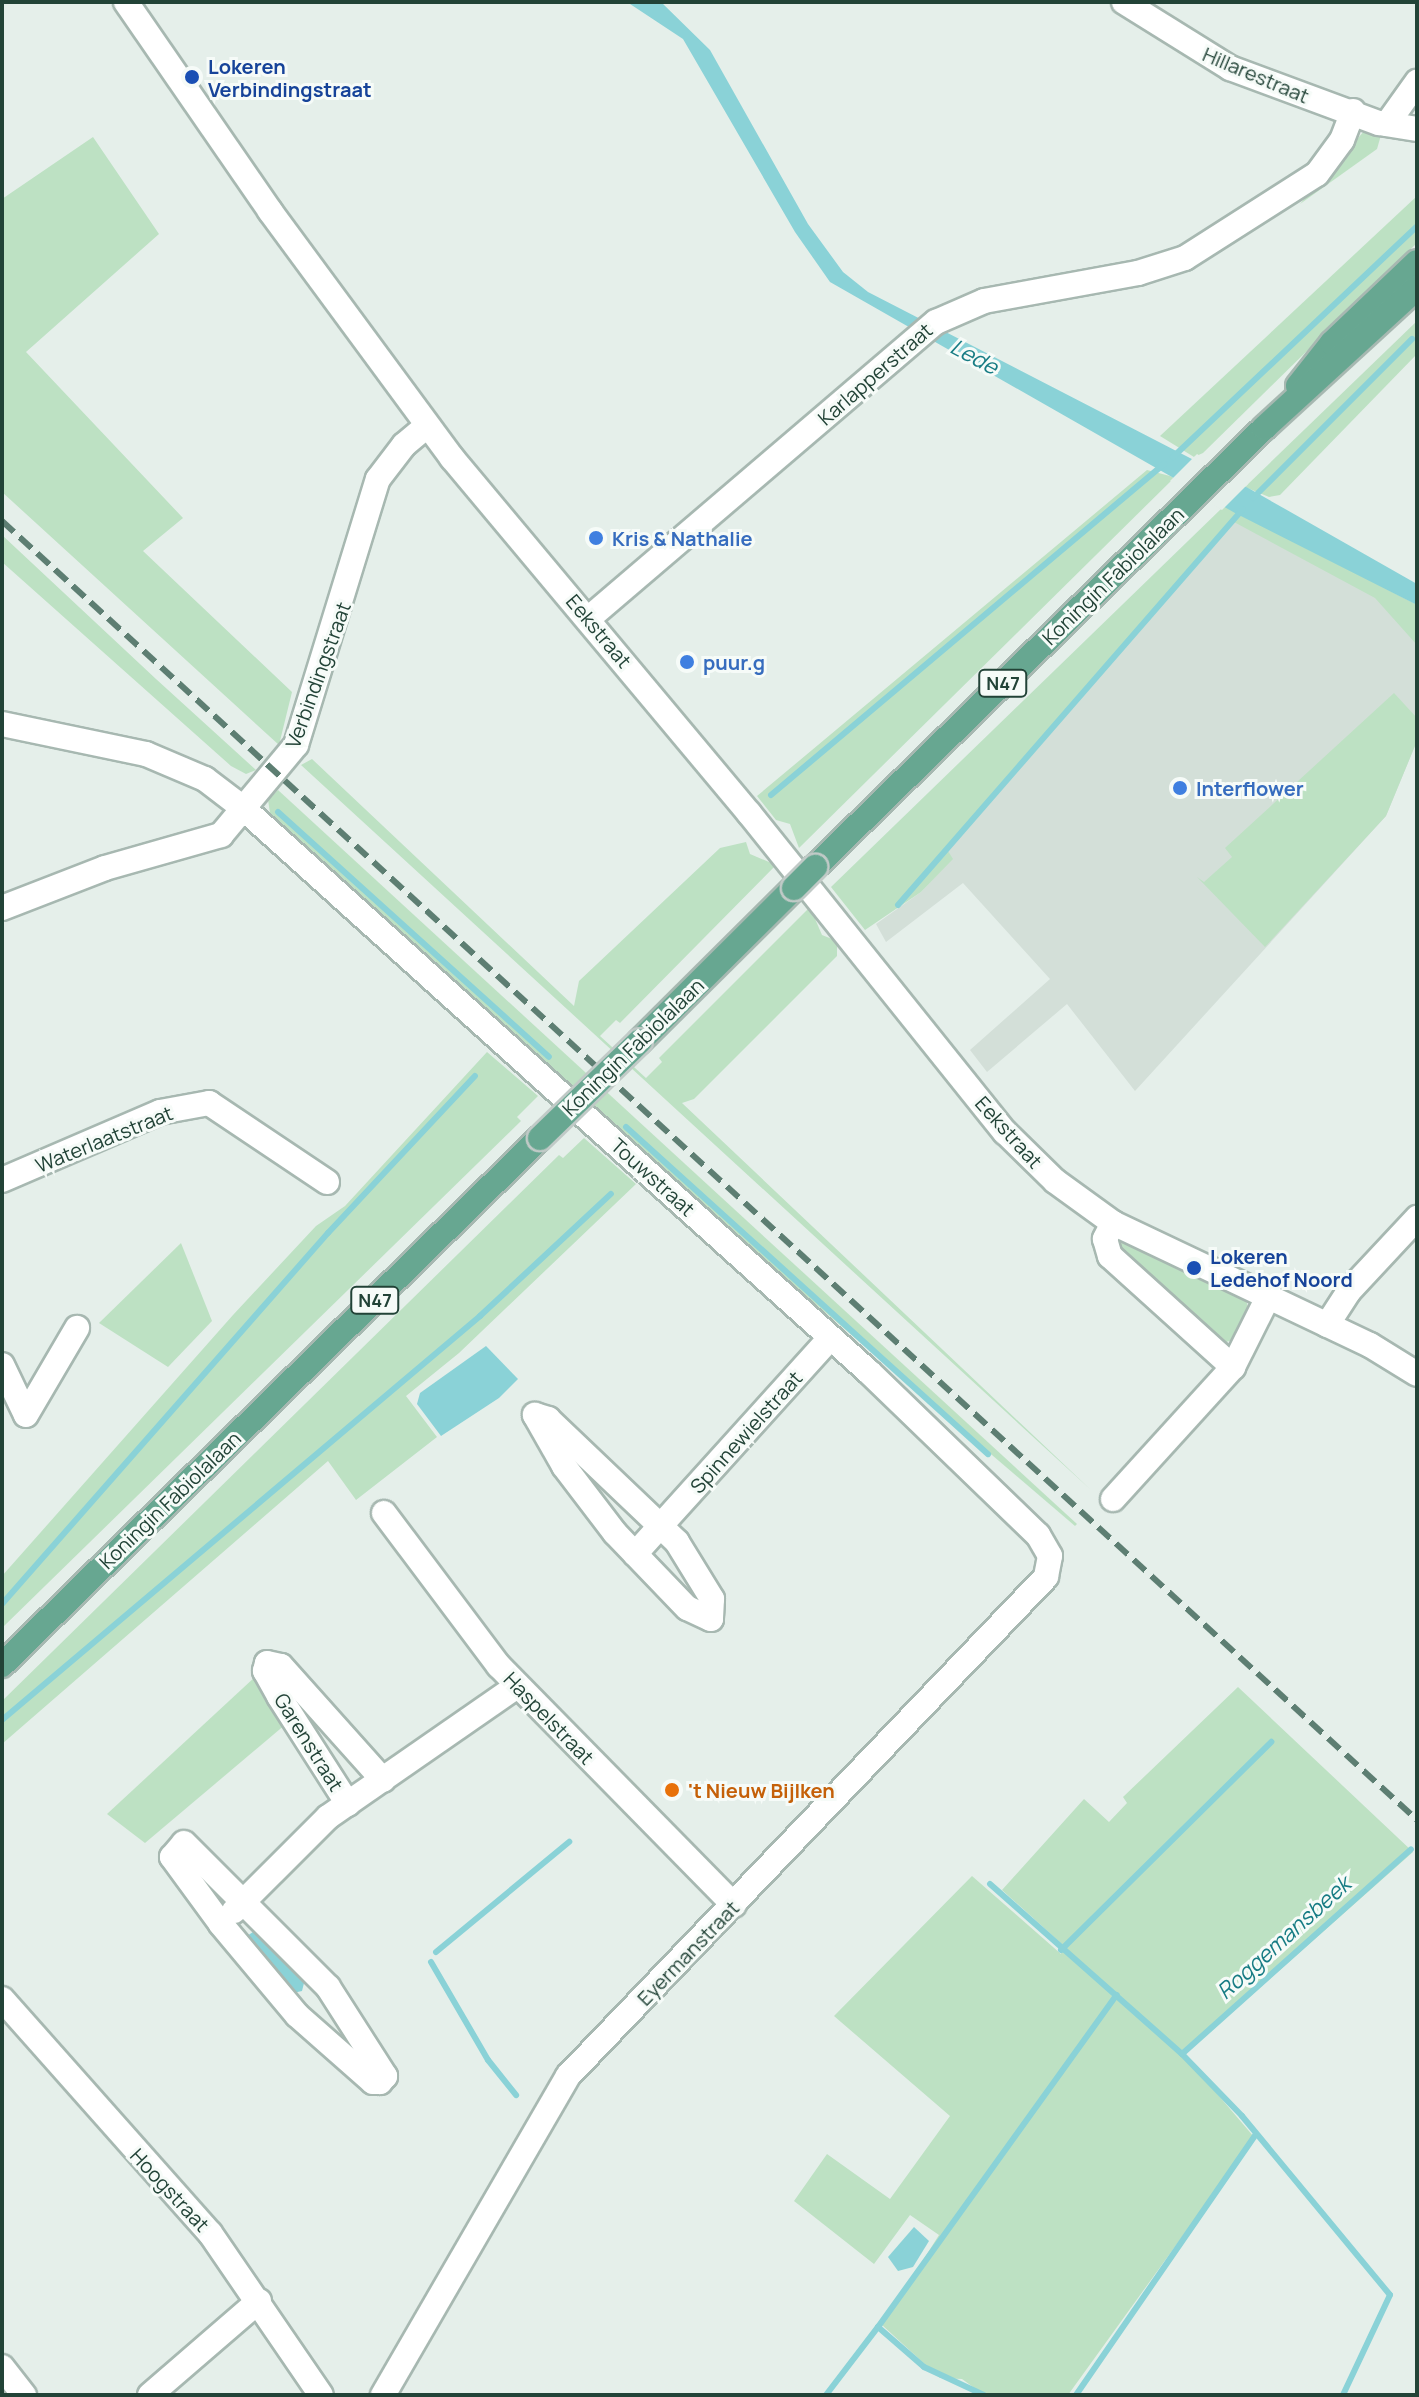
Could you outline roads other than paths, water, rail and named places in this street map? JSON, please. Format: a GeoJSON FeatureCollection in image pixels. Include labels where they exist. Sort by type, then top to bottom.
{"type":"FeatureCollection","features":[{"type":"Feature","properties":{"kind":"main road","name":"Koningin Fabiolalaan"},"geometry":{"type":"LineString","coordinates":[[1264,428],[1324,352],[1417,262]]}},
{"type":"Feature","properties":{"kind":"main road","name":"Koningin Fabiolalaan"},"geometry":{"type":"LineString","coordinates":[[2,1665],[1264,428],[1417,288]]}},
{"type":"Feature","properties":{"kind":"street","name":"Eekstraat"},"geometry":{"type":"LineString","coordinates":[[126,2],[270,211],[427,426],[589,618],[1005,1132],[1055,1181],[1113,1223],[1327,1325],[1417,1374]]}},
{"type":"Feature","properties":{"kind":"street","name":"Hillarestraat"},"geometry":{"type":"LineString","coordinates":[[1124,2],[1230,68],[1353,111],[1400,116],[1417,129]]}},
{"type":"Feature","properties":{"kind":"street"},"geometry":{"type":"LineString","coordinates":[[1400,116],[1417,82]]}},
{"type":"Feature","properties":{"kind":"street","name":"Karlapperstraat"},"geometry":{"type":"LineString","coordinates":[[589,618],[936,322],[984,301],[1138,273],[1185,258],[1317,174],[1342,140],[1353,111]]}},
{"type":"Feature","properties":{"kind":"street","name":"Verbindingstraat"},"geometry":{"type":"LineString","coordinates":[[2,908],[105,868],[221,835],[296,745],[378,479],[404,445],[427,426]]}},
{"type":"Feature","properties":{"kind":"street","name":"Touwstraat"},"geometry":{"type":"LineString","coordinates":[[2,724],[146,754],[205,779],[243,808],[830,1338],[1005,1502],[1038,1535],[1050,1556]]}},
{"type":"Feature","properties":{"kind":"street","name":"Waterlaatstraat"},"geometry":{"type":"LineString","coordinates":[[2,1180],[160,1112],[209,1103],[327,1182]]}},
{"type":"Feature","properties":{"kind":"street"},"geometry":{"type":"LineString","coordinates":[[1327,1325],[1349,1291],[1417,1218]]}},
{"type":"Feature","properties":{"kind":"street"},"geometry":{"type":"LineString","coordinates":[[1113,1223],[1105,1239],[1110,1256],[1233,1367]]}},
{"type":"Feature","properties":{"kind":"street"},"geometry":{"type":"LineString","coordinates":[[1113,1499],[1233,1367],[1268,1297]]}},
{"type":"Feature","properties":{"kind":"street"},"geometry":{"type":"LineString","coordinates":[[2,1365],[26,1415],[77,1328]]}},
{"type":"Feature","properties":{"kind":"street","name":"Spinnewielstraat"},"geometry":{"type":"LineString","coordinates":[[635,1554],[830,1338]]}},
{"type":"Feature","properties":{"kind":"street"},"geometry":{"type":"LineString","coordinates":[[535,1415],[548,1419],[662,1526],[712,1599],[711,1619],[687,1608],[635,1554],[564,1466],[535,1415]]}},
{"type":"Feature","properties":{"kind":"street","name":"Haspelstraat"},"geometry":{"type":"LineString","coordinates":[[384,1513],[517,1686],[734,1905]]}},
{"type":"Feature","properties":{"kind":"street","name":"Eyermanstraat"},"geometry":{"type":"LineString","coordinates":[[383,2395],[568,2076],[1046,1577],[1050,1556]]}},
{"type":"Feature","properties":{"kind":"street","name":"Garenstraat"},"geometry":{"type":"LineString","coordinates":[[383,1780],[281,1666],[267,1663],[265,1671],[348,1804],[383,1780],[517,1686]]}},
{"type":"Feature","properties":{"kind":"street"},"geometry":{"type":"LineString","coordinates":[[221,1924],[348,1804]]}},
{"type":"Feature","properties":{"kind":"street"},"geometry":{"type":"LineString","coordinates":[[184,1843],[244,1901],[328,1987],[385,2076],[380,2082],[373,2082],[297,2015],[221,1924],[172,1857],[176,1848],[184,1843]]}},
{"type":"Feature","properties":{"kind":"street"},"geometry":{"type":"LineString","coordinates":[[297,2015],[328,1987]]}},
{"type":"Feature","properties":{"kind":"street","name":"Hoogstraat"},"geometry":{"type":"LineString","coordinates":[[2,1999],[210,2233],[321,2395]]}},
{"type":"Feature","properties":{"kind":"street"},"geometry":{"type":"LineString","coordinates":[[150,2395],[259,2301]]}},
{"type":"Feature","properties":{"kind":"street"},"geometry":{"type":"LineString","coordinates":[[2,2367],[24,2395]]}},
{"type":"Feature","properties":{"kind":"water","name":"Lede"},"geometry":{"type":"Polygon","coordinates":[[[627,2],[661,2],[710,50],[808,224],[843,272],[868,292],[1250,489],[1417,584],[1417,605],[1235,513],[830,282],[795,232],[683,39],[627,2]]]}},
{"type":"Feature","properties":{"kind":"water"},"geometry":{"type":"Polygon","coordinates":[[[486,1346],[518,1379],[499,1398],[441,1436],[417,1404],[420,1393],[486,1346]]]}},
{"type":"Feature","properties":{"kind":"water"},"geometry":{"type":"Polygon","coordinates":[[[253,1932],[297,1975],[306,1975],[302,1991],[293,1993],[247,1936],[253,1932]]]}},
{"type":"Feature","properties":{"kind":"water"},"geometry":{"type":"Polygon","coordinates":[[[914,2227],[929,2241],[913,2267],[898,2271],[888,2257],[914,2227]]]}},
{"type":"Feature","properties":{"kind":"waterway"},"geometry":{"type":"LineString","coordinates":[[1173,457],[1417,226]]}},
{"type":"Feature","properties":{"kind":"waterway"},"geometry":{"type":"LineString","coordinates":[[1253,498],[1412,339]]}},
{"type":"Feature","properties":{"kind":"waterway"},"geometry":{"type":"LineString","coordinates":[[771,795],[1164,464]]}},
{"type":"Feature","properties":{"kind":"waterway"},"geometry":{"type":"LineString","coordinates":[[898,905],[1243,509]]}},
{"type":"Feature","properties":{"kind":"waterway"},"geometry":{"type":"LineString","coordinates":[[278,812],[549,1057]]}},
{"type":"Feature","properties":{"kind":"waterway"},"geometry":{"type":"LineString","coordinates":[[2,1604],[328,1233],[475,1076]]}},
{"type":"Feature","properties":{"kind":"waterway"},"geometry":{"type":"LineString","coordinates":[[626,1127],[988,1454]]}},
{"type":"Feature","properties":{"kind":"waterway"},"geometry":{"type":"LineString","coordinates":[[2,1720],[480,1316],[611,1194]]}},
{"type":"Feature","properties":{"kind":"waterway"},"geometry":{"type":"LineString","coordinates":[[1061,1950],[1271,1742]]}},
{"type":"Feature","properties":{"kind":"waterway"},"geometry":{"type":"LineString","coordinates":[[436,1952],[569,1842]]}},
{"type":"Feature","properties":{"kind":"waterway","name":"Roggemansbeek"},"geometry":{"type":"LineString","coordinates":[[1182,2054],[1411,1849]]}},
{"type":"Feature","properties":{"kind":"waterway"},"geometry":{"type":"LineString","coordinates":[[990,1884],[1182,2054],[1242,2116],[1390,2295],[1343,2395]]}},
{"type":"Feature","properties":{"kind":"waterway"},"geometry":{"type":"LineString","coordinates":[[431,1962],[488,2060],[516,2095]]}},
{"type":"Feature","properties":{"kind":"waterway"},"geometry":{"type":"LineString","coordinates":[[878,2327],[1117,1995]]}},
{"type":"Feature","properties":{"kind":"waterway"},"geometry":{"type":"LineString","coordinates":[[1076,2395],[1255,2136]]}},
{"type":"Feature","properties":{"kind":"waterway"},"geometry":{"type":"LineString","coordinates":[[826,2395],[878,2327],[924,2367],[984,2395]]}},
{"type":"Feature","properties":{"kind":"railway"},"geometry":{"type":"LineString","coordinates":[[2,521],[1417,1820]]}},
{"type":"Feature","properties":{"kind":"place","name":"Lokeren Verbindingstraat"},"geometry":{"type":"Point","coordinates":[192,77]}},
{"type":"Feature","properties":{"kind":"place","name":"Kris & Nathalie"},"geometry":{"type":"Point","coordinates":[596,538]}},
{"type":"Feature","properties":{"kind":"place","name":"puur.g"},"geometry":{"type":"Point","coordinates":[687,662]}},
{"type":"Feature","properties":{"kind":"place","name":"Interflower"},"geometry":{"type":"Point","coordinates":[1180,788]}},
{"type":"Feature","properties":{"kind":"place","name":"Lokeren Ledehof Noord"},"geometry":{"type":"Point","coordinates":[1194,1268]}},
{"type":"Feature","properties":{"kind":"place","name":"'t Nieuw Bijlken"},"geometry":{"type":"Point","coordinates":[672,1790]}}]}
